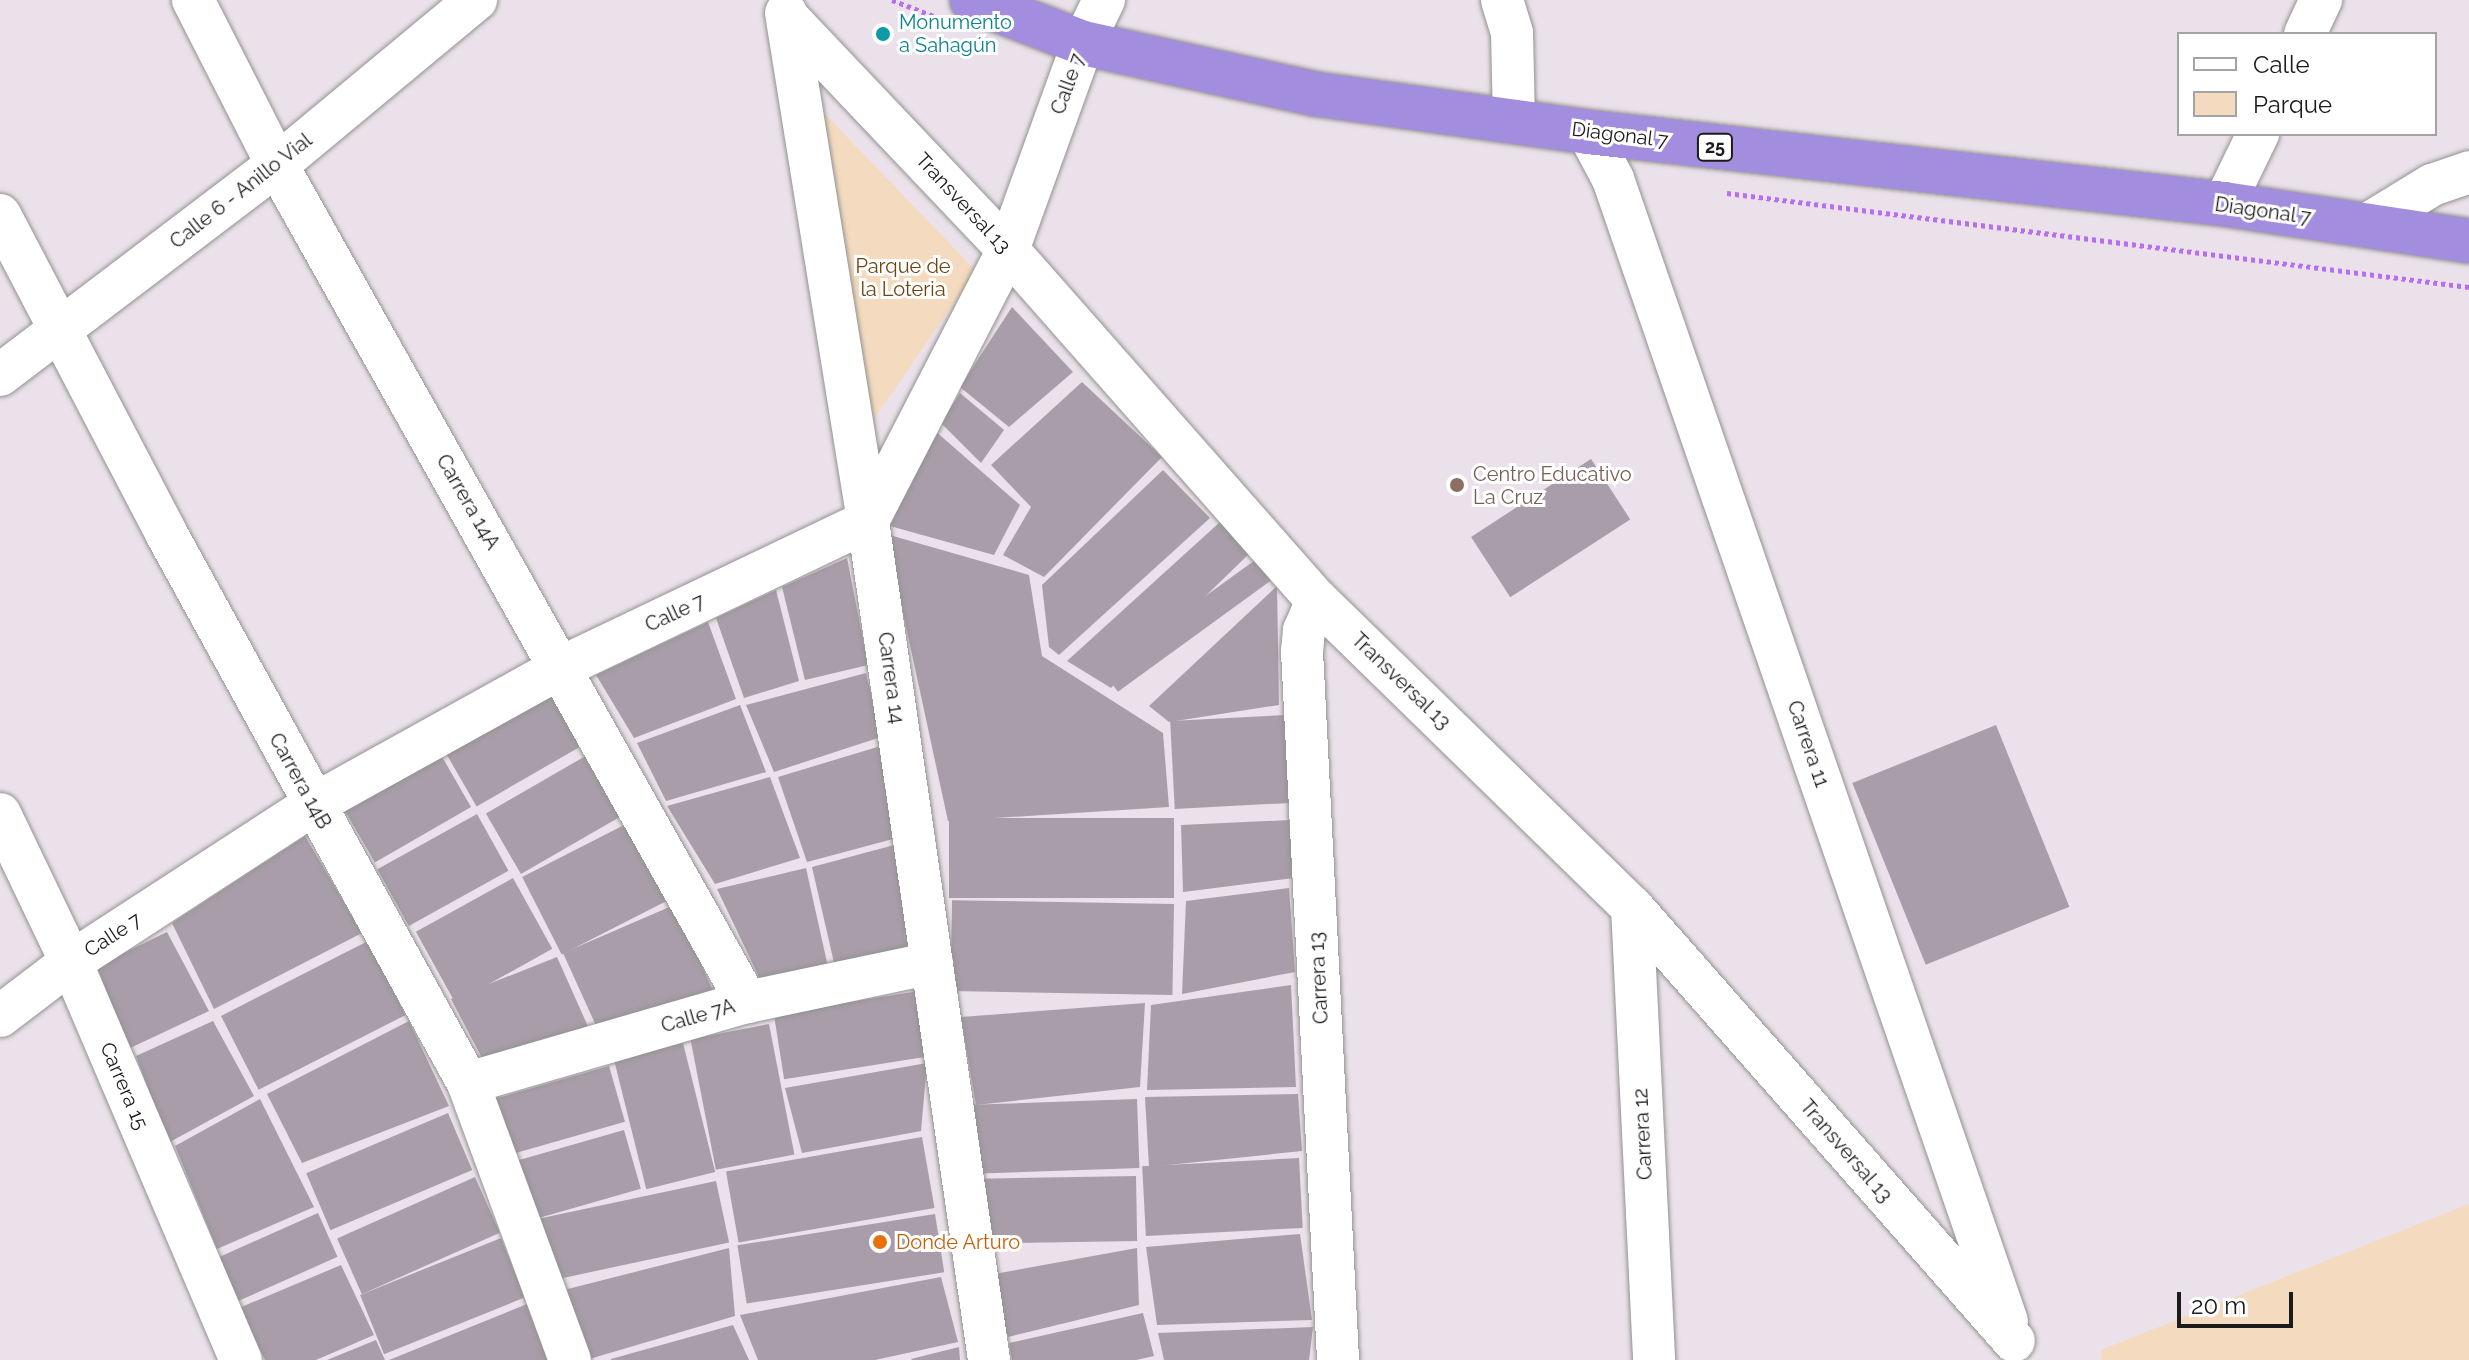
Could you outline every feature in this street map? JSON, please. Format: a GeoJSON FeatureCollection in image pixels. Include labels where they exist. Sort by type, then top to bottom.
{"type":"FeatureCollection","features":[{"type":"Feature","properties":{"kind":"highway","name":"Diagonal 7"},"geometry":{"type":"LineString","coordinates":[[972,0],[1083,43],[1315,94],[1588,132],[2224,204],[2469,241]]}},
{"type":"Feature","properties":{"kind":"street","name":"Carrera 14A"},"geometry":{"type":"LineString","coordinates":[[193,0],[277,165],[562,667],[747,1002]]}},
{"type":"Feature","properties":{"kind":"street","name":"Calle 6 - Anillo Vial"},"geometry":{"type":"LineString","coordinates":[[0,375],[277,165],[476,0]]}},
{"type":"Feature","properties":{"kind":"street","name":"Calle 7"},"geometry":{"type":"LineString","coordinates":[[0,1016],[71,962],[313,805],[562,667],[868,521],[1008,250],[1083,43],[1104,0]]}},
{"type":"Feature","properties":{"kind":"street"},"geometry":{"type":"LineString","coordinates":[[1502,0],[1512,33],[1514,120]]}},
{"type":"Feature","properties":{"kind":"street"},"geometry":{"type":"LineString","coordinates":[[2306,32],[2321,0]]}},
{"type":"Feature","properties":{"kind":"street","name":"Transversal 13"},"geometry":{"type":"LineString","coordinates":[[784,9],[1008,250],[1317,600],[1632,907],[2017,1351]]}},
{"type":"Feature","properties":{"kind":"street","name":"Carrera 14"},"geometry":{"type":"LineString","coordinates":[[784,9],[868,521],[989,1360]]}},
{"type":"Feature","properties":{"kind":"street","name":"Carrera 11"},"geometry":{"type":"LineString","coordinates":[[1588,132],[1613,179],[2017,1351]]}},
{"type":"Feature","properties":{"kind":"street"},"geometry":{"type":"LineString","coordinates":[[2224,204],[2257,136]]}},
{"type":"Feature","properties":{"kind":"street"},"geometry":{"type":"LineString","coordinates":[[2365,226],[2432,185],[2469,172]]}},
{"type":"Feature","properties":{"kind":"street","name":"Carrera 14B"},"geometry":{"type":"LineString","coordinates":[[0,215],[313,805],[468,1083],[570,1360]]}},
{"type":"Feature","properties":{"kind":"street","name":"Carrera 13"},"geometry":{"type":"LineString","coordinates":[[1317,600],[1304,630],[1302,651],[1338,1360]]}},
{"type":"Feature","properties":{"kind":"street","name":"Carrera 15"},"geometry":{"type":"LineString","coordinates":[[0,814],[71,962],[241,1360]]}},
{"type":"Feature","properties":{"kind":"street","name":"Carrera 12"},"geometry":{"type":"LineString","coordinates":[[1632,907],[1654,1360]]}},
{"type":"Feature","properties":{"kind":"street","name":"Calle 7A"},"geometry":{"type":"LineString","coordinates":[[468,1083],[747,1002],[932,963]]}},
{"type":"Feature","properties":{"kind":"green space","name":"Parque de la Loteria"},"geometry":{"type":"Polygon","coordinates":[[[823,112],[976,271],[872,422],[823,112]]]}},
{"type":"Feature","properties":{"kind":"green space"},"geometry":{"type":"Polygon","coordinates":[[[2469,1204],[2469,1360],[2102,1360],[2101,1350],[2469,1204]]]}},
{"type":"Feature","properties":{"kind":"building"},"geometry":{"type":"Polygon","coordinates":[[[1012,307],[1073,372],[1009,427],[960,387],[1012,307]]]}},
{"type":"Feature","properties":{"kind":"building"},"geometry":{"type":"Polygon","coordinates":[[[1082,382],[1162,457],[1044,577],[1003,555],[1031,507],[991,465],[1082,382]]]}},
{"type":"Feature","properties":{"kind":"building"},"geometry":{"type":"Polygon","coordinates":[[[960,393],[1004,430],[981,463],[941,423],[960,393]]]}},
{"type":"Feature","properties":{"kind":"building"},"geometry":{"type":"Polygon","coordinates":[[[934,430],[1020,505],[994,555],[890,526],[934,430]]]}},
{"type":"Feature","properties":{"kind":"building"},"geometry":{"type":"Polygon","coordinates":[[[1591,459],[1630,519],[1510,597],[1471,537],[1591,459]]]}},
{"type":"Feature","properties":{"kind":"building"},"geometry":{"type":"Polygon","coordinates":[[[1163,470],[1210,518],[1059,655],[1049,647],[1042,585],[1163,470]]]}},
{"type":"Feature","properties":{"kind":"building"},"geometry":{"type":"Polygon","coordinates":[[[1220,522],[1254,549],[1111,688],[1067,661],[1220,522]]]}},
{"type":"Feature","properties":{"kind":"building"},"geometry":{"type":"Polygon","coordinates":[[[886,534],[1029,575],[1042,656],[1163,733],[1169,807],[948,821],[886,534]]]}},
{"type":"Feature","properties":{"kind":"building"},"geometry":{"type":"Polygon","coordinates":[[[1262,555],[1277,576],[1118,692],[1103,671],[1262,555]]]}},
{"type":"Feature","properties":{"kind":"building"},"geometry":{"type":"Polygon","coordinates":[[[847,558],[868,665],[805,680],[782,587],[847,558]]]}},
{"type":"Feature","properties":{"kind":"building"},"geometry":{"type":"Polygon","coordinates":[[[1277,586],[1279,705],[1169,722],[1149,706],[1277,586]]]}},
{"type":"Feature","properties":{"kind":"building"},"geometry":{"type":"Polygon","coordinates":[[[776,590],[799,681],[744,698],[716,618],[776,590]]]}},
{"type":"Feature","properties":{"kind":"building"},"geometry":{"type":"Polygon","coordinates":[[[708,622],[736,699],[634,738],[596,675],[708,622]]]}},
{"type":"Feature","properties":{"kind":"building"},"geometry":{"type":"Polygon","coordinates":[[[866,673],[881,737],[774,772],[746,705],[866,673]]]}},
{"type":"Feature","properties":{"kind":"building"},"geometry":{"type":"Polygon","coordinates":[[[552,689],[584,744],[477,806],[445,751],[552,689]]]}},
{"type":"Feature","properties":{"kind":"building"},"geometry":{"type":"Polygon","coordinates":[[[740,705],[766,772],[666,801],[637,743],[740,705]]]}},
{"type":"Feature","properties":{"kind":"building"},"geometry":{"type":"Polygon","coordinates":[[[1286,715],[1291,803],[1175,809],[1170,721],[1286,715]]]}},
{"type":"Feature","properties":{"kind":"building"},"geometry":{"type":"Polygon","coordinates":[[[1996,725],[2069,907],[1926,965],[1852,783],[1996,725]]]}},
{"type":"Feature","properties":{"kind":"building"},"geometry":{"type":"Polygon","coordinates":[[[884,745],[893,839],[807,862],[778,777],[884,745]]]}},
{"type":"Feature","properties":{"kind":"building"},"geometry":{"type":"Polygon","coordinates":[[[589,754],[624,815],[521,874],[486,814],[589,754]]]}},
{"type":"Feature","properties":{"kind":"building"},"geometry":{"type":"Polygon","coordinates":[[[441,755],[471,807],[375,862],[345,810],[441,755]]]}},
{"type":"Feature","properties":{"kind":"building"},"geometry":{"type":"Polygon","coordinates":[[[770,777],[800,858],[715,884],[667,806],[770,777]]]}},
{"type":"Feature","properties":{"kind":"building"},"geometry":{"type":"Polygon","coordinates":[[[477,814],[509,871],[409,926],[377,869],[477,814]]]}},
{"type":"Feature","properties":{"kind":"building"},"geometry":{"type":"Polygon","coordinates":[[[949,818],[1174,818],[1174,898],[949,898],[949,818]]]}},
{"type":"Feature","properties":{"kind":"building"},"geometry":{"type":"Polygon","coordinates":[[[1289,820],[1294,878],[1183,892],[1181,825],[1289,820]]]}},
{"type":"Feature","properties":{"kind":"building"},"geometry":{"type":"Polygon","coordinates":[[[630,822],[669,900],[562,954],[522,877],[630,822]]]}},
{"type":"Feature","properties":{"kind":"building"},"geometry":{"type":"Polygon","coordinates":[[[305,836],[362,933],[214,1009],[172,923],[305,836]]]}},
{"type":"Feature","properties":{"kind":"building"},"geometry":{"type":"Polygon","coordinates":[[[898,844],[909,949],[835,967],[812,867],[898,844]]]}},
{"type":"Feature","properties":{"kind":"building"},"geometry":{"type":"Polygon","coordinates":[[[806,868],[828,967],[760,979],[717,889],[806,868]]]}},
{"type":"Feature","properties":{"kind":"building"},"geometry":{"type":"Polygon","coordinates":[[[513,878],[552,949],[455,1003],[416,932],[513,878]]]}},
{"type":"Feature","properties":{"kind":"building"},"geometry":{"type":"Polygon","coordinates":[[[1289,888],[1295,972],[1182,994],[1186,901],[1289,888]]]}},
{"type":"Feature","properties":{"kind":"building"},"geometry":{"type":"Polygon","coordinates":[[[952,900],[1174,904],[1172,995],[950,991],[952,900]]]}},
{"type":"Feature","properties":{"kind":"building"},"geometry":{"type":"Polygon","coordinates":[[[674,905],[714,993],[598,1030],[563,953],[674,905]]]}},
{"type":"Feature","properties":{"kind":"building"},"geometry":{"type":"Polygon","coordinates":[[[167,932],[209,1011],[128,1049],[97,966],[167,932]]]}},
{"type":"Feature","properties":{"kind":"building"},"geometry":{"type":"Polygon","coordinates":[[[368,941],[406,1015],[259,1090],[221,1016],[368,941]]]}},
{"type":"Feature","properties":{"kind":"building"},"geometry":{"type":"Polygon","coordinates":[[[557,957],[590,1031],[482,1058],[451,999],[557,957]]]}},
{"type":"Feature","properties":{"kind":"building"},"geometry":{"type":"Polygon","coordinates":[[[1291,985],[1296,1087],[1147,1090],[1151,1005],[1291,985]]]}},
{"type":"Feature","properties":{"kind":"building"},"geometry":{"type":"Polygon","coordinates":[[[919,991],[929,1056],[784,1079],[774,1014],[919,991]]]}},
{"type":"Feature","properties":{"kind":"building"},"geometry":{"type":"Polygon","coordinates":[[[1145,1003],[1140,1087],[976,1105],[961,1017],[1145,1003]]]}},
{"type":"Feature","properties":{"kind":"building"},"geometry":{"type":"Polygon","coordinates":[[[213,1021],[254,1096],[168,1143],[136,1056],[213,1021]]]}},
{"type":"Feature","properties":{"kind":"building"},"geometry":{"type":"Polygon","coordinates":[[[409,1021],[449,1106],[302,1163],[267,1094],[409,1021]]]}},
{"type":"Feature","properties":{"kind":"building"},"geometry":{"type":"Polygon","coordinates":[[[769,1024],[794,1155],[716,1170],[690,1039],[769,1024]]]}},
{"type":"Feature","properties":{"kind":"building"},"geometry":{"type":"Polygon","coordinates":[[[683,1043],[715,1172],[646,1189],[614,1060],[683,1043]]]}},
{"type":"Feature","properties":{"kind":"building"},"geometry":{"type":"Polygon","coordinates":[[[927,1063],[921,1131],[802,1153],[785,1088],[927,1063]]]}},
{"type":"Feature","properties":{"kind":"building"},"geometry":{"type":"Polygon","coordinates":[[[609,1066],[625,1122],[506,1156],[490,1100],[609,1066]]]}},
{"type":"Feature","properties":{"kind":"building"},"geometry":{"type":"Polygon","coordinates":[[[1298,1094],[1302,1151],[1149,1167],[1145,1097],[1298,1094]]]}},
{"type":"Feature","properties":{"kind":"building"},"geometry":{"type":"Polygon","coordinates":[[[260,1099],[314,1207],[217,1249],[175,1146],[260,1099]]]}},
{"type":"Feature","properties":{"kind":"building"},"geometry":{"type":"Polygon","coordinates":[[[1137,1099],[1139,1168],[974,1174],[971,1105],[1137,1099]]]}},
{"type":"Feature","properties":{"kind":"building"},"geometry":{"type":"Polygon","coordinates":[[[448,1113],[472,1170],[330,1230],[306,1173],[448,1113]]]}},
{"type":"Feature","properties":{"kind":"building"},"geometry":{"type":"Polygon","coordinates":[[[624,1130],[641,1189],[527,1221],[511,1163],[624,1130]]]}},
{"type":"Feature","properties":{"kind":"building"},"geometry":{"type":"Polygon","coordinates":[[[922,1137],[935,1208],[739,1242],[726,1172],[922,1137]]]}},
{"type":"Feature","properties":{"kind":"building"},"geometry":{"type":"Polygon","coordinates":[[[1299,1158],[1303,1228],[1146,1236],[1142,1166],[1299,1158]]]}},
{"type":"Feature","properties":{"kind":"building"},"geometry":{"type":"Polygon","coordinates":[[[1136,1176],[1137,1241],[980,1244],[979,1179],[1136,1176]]]}},
{"type":"Feature","properties":{"kind":"building"},"geometry":{"type":"Polygon","coordinates":[[[475,1177],[500,1233],[362,1294],[337,1238],[475,1177]]]}},
{"type":"Feature","properties":{"kind":"building"},"geometry":{"type":"Polygon","coordinates":[[[716,1181],[729,1243],[549,1281],[536,1219],[716,1181]]]}},
{"type":"Feature","properties":{"kind":"building"},"geometry":{"type":"Polygon","coordinates":[[[318,1213],[338,1257],[239,1301],[219,1257],[318,1213]]]}},
{"type":"Feature","properties":{"kind":"building"},"geometry":{"type":"Polygon","coordinates":[[[935,1214],[944,1272],[747,1304],[737,1245],[935,1214]]]}},
{"type":"Feature","properties":{"kind":"building"},"geometry":{"type":"Polygon","coordinates":[[[1300,1234],[1312,1320],[1157,1325],[1146,1247],[1300,1234]]]}},
{"type":"Feature","properties":{"kind":"building"},"geometry":{"type":"Polygon","coordinates":[[[501,1238],[525,1297],[384,1354],[360,1295],[501,1238]]]}},
{"type":"Feature","properties":{"kind":"building"},"geometry":{"type":"Polygon","coordinates":[[[729,1248],[735,1316],[586,1360],[560,1291],[729,1248]]]}},
{"type":"Feature","properties":{"kind":"building"},"geometry":{"type":"Polygon","coordinates":[[[1137,1248],[1139,1305],[1008,1337],[989,1275],[1137,1248]]]}},
{"type":"Feature","properties":{"kind":"building"},"geometry":{"type":"Polygon","coordinates":[[[341,1265],[374,1335],[316,1360],[265,1360],[239,1308],[341,1265]]]}},
{"type":"Feature","properties":{"kind":"building"},"geometry":{"type":"Polygon","coordinates":[[[941,1277],[958,1342],[875,1360],[758,1360],[740,1315],[941,1277]]]}},
{"type":"Feature","properties":{"kind":"building"},"geometry":{"type":"Polygon","coordinates":[[[527,1304],[548,1360],[389,1360],[527,1304]]]}},
{"type":"Feature","properties":{"kind":"building"},"geometry":{"type":"Polygon","coordinates":[[[1143,1313],[1154,1356],[1136,1360],[1012,1360],[1009,1343],[1143,1313]]]}},
{"type":"Feature","properties":{"kind":"building"},"geometry":{"type":"Polygon","coordinates":[[[733,1325],[749,1360],[611,1360],[611,1359],[733,1325]]]}},
{"type":"Feature","properties":{"kind":"building"},"geometry":{"type":"Polygon","coordinates":[[[1313,1327],[1309,1360],[1164,1360],[1158,1333],[1313,1327]]]}},
{"type":"Feature","properties":{"kind":"building"},"geometry":{"type":"Polygon","coordinates":[[[376,1340],[385,1360],[327,1360],[376,1340]]]}},
{"type":"Feature","properties":{"kind":"building"},"geometry":{"type":"Polygon","coordinates":[[[959,1347],[960,1360],[911,1359],[959,1347]]]}},
{"type":"Feature","properties":{"kind":"place","name":"Monumento a Sahagún"},"geometry":{"type":"Point","coordinates":[883,34]}},
{"type":"Feature","properties":{"kind":"place","name":"Centro Educativo La Cruz"},"geometry":{"type":"Point","coordinates":[1457,485]}},
{"type":"Feature","properties":{"kind":"place","name":"Donde Arturo"},"geometry":{"type":"Point","coordinates":[880,1242]}}]}
